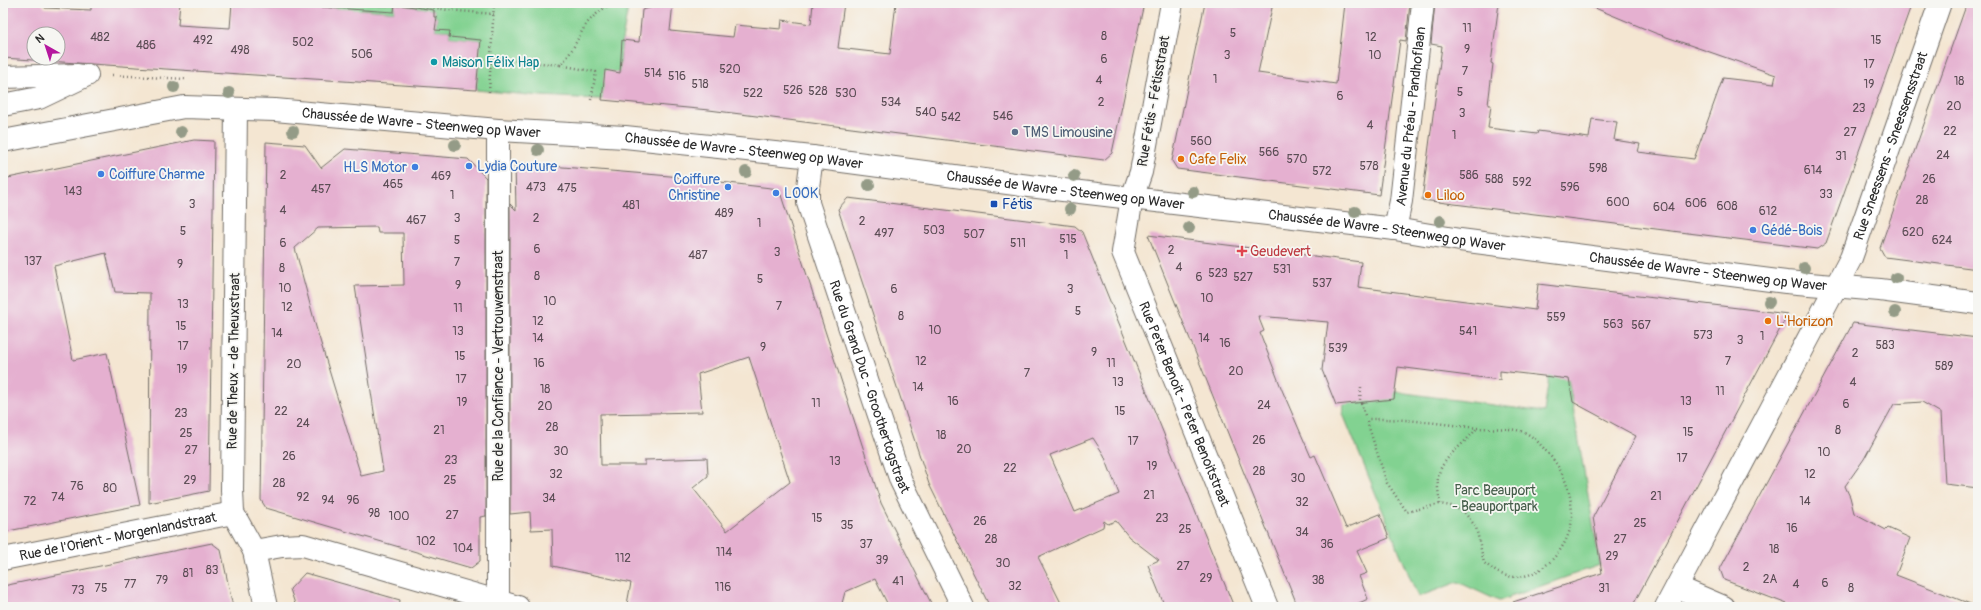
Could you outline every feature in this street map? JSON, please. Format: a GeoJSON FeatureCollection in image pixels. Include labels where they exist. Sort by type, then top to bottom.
{"type":"FeatureCollection","features":[{"type":"Feature","properties":{"kind":"street","name":"Rue Fétis - Fétisstraat"},"geometry":{"type":"LineString","coordinates":[[1132,198],[1141,172],[1172,3]]}},
{"type":"Feature","properties":{"kind":"street","name":"Avenue du Préau - Pandhoflaan"},"geometry":{"type":"LineString","coordinates":[[1395,229],[1401,201],[1423,3]]}},
{"type":"Feature","properties":{"kind":"street","name":"Rue Sneessens - Sneessensstraat"},"geometry":{"type":"LineString","coordinates":[[1666,607],[1851,258],[1940,3]]}},
{"type":"Feature","properties":{"kind":"street"},"geometry":{"type":"LineString","coordinates":[[3,77],[88,75],[39,98],[3,105]]}},
{"type":"Feature","properties":{"kind":"street","name":"Chaussée de Wavre - Steenweg op Waver"},"geometry":{"type":"LineString","coordinates":[[3,141],[150,112],[184,107],[282,111],[498,130],[625,137],[812,157],[1132,198],[1395,229],[1460,240],[1786,282],[1836,286],[1978,303]]}},
{"type":"Feature","properties":{"kind":"street","name":"Rue de Theux - de Theuxstraat"},"geometry":{"type":"LineString","coordinates":[[236,109],[232,482],[233,513],[254,551],[266,607]]}},
{"type":"Feature","properties":{"kind":"street","name":"Rue de la Confiance - Vertrouwenstraat"},"geometry":{"type":"LineString","coordinates":[[498,130],[508,605]]}},
{"type":"Feature","properties":{"kind":"street","name":"Rue du Grand Duc - Groothertogstraat"},"geometry":{"type":"LineString","coordinates":[[812,157],[808,187],[808,203],[901,481],[963,607]]}},
{"type":"Feature","properties":{"kind":"street","name":"Rue Peter Benoit - Peter Benoitstraat"},"geometry":{"type":"LineString","coordinates":[[1132,198],[1123,252],[1267,607]]}},
{"type":"Feature","properties":{"kind":"street","name":"Rue de l'Orient - Morgenlandstraat"},"geometry":{"type":"LineString","coordinates":[[3,558],[233,513]]}},
{"type":"Feature","properties":{"kind":"street"},"geometry":{"type":"LineString","coordinates":[[254,551],[282,546],[303,545],[508,605]]}},
{"type":"Feature","properties":{"kind":"street"},"geometry":{"type":"LineString","coordinates":[[1677,587],[1724,607]]}},
{"type":"Feature","properties":{"kind":"path"},"geometry":{"type":"LineString","coordinates":[[406,3],[448,10],[494,14]]}},
{"type":"Feature","properties":{"kind":"path"},"geometry":{"type":"LineString","coordinates":[[489,92],[494,3]]}},
{"type":"Feature","properties":{"kind":"path"},"geometry":{"type":"LineString","coordinates":[[560,65],[568,58],[586,25],[596,14],[611,3]]}},
{"type":"Feature","properties":{"kind":"path"},"geometry":{"type":"LineString","coordinates":[[492,58],[560,65],[596,72],[591,100]]}},
{"type":"Feature","properties":{"kind":"path"},"geometry":{"type":"LineString","coordinates":[[1361,387],[1360,400],[1387,483],[1407,512],[1440,504],[1451,506],[1464,512],[1476,527],[1484,563],[1499,574],[1510,576],[1529,575],[1549,563],[1560,550],[1570,531],[1572,515],[1567,483],[1558,464],[1536,439],[1525,433],[1399,418],[1367,419]]}},
{"type":"Feature","properties":{"kind":"path"},"geometry":{"type":"LineString","coordinates":[[1440,504],[1438,486],[1439,474],[1443,465],[1470,438],[1477,428]]}},
{"type":"Feature","properties":{"kind":"green space"},"geometry":{"type":"Polygon","coordinates":[[[320,3],[629,3],[622,40],[617,100],[541,96],[476,90],[480,40],[449,37],[450,31],[435,30],[437,17],[434,17],[434,10],[395,4],[394,12],[362,9],[337,27],[338,8],[319,7],[320,3]]]}},
{"type":"Feature","properties":{"kind":"green space","name":"Parc Beauport - Beauportpark"},"geometry":{"type":"Polygon","coordinates":[[[1565,360],[1600,565],[1499,601],[1458,582],[1418,597],[1343,414],[1345,389],[1361,387],[1544,412],[1549,377],[1565,360]]]}},
{"type":"Feature","properties":{"kind":"building"},"geometry":{"type":"Polygon","coordinates":[[[3,3],[42,3],[45,8],[91,10],[91,3],[180,3],[178,25],[230,28],[232,3],[320,3],[319,7],[394,12],[395,4],[434,10],[434,17],[437,17],[435,30],[450,31],[449,37],[481,40],[476,90],[66,62],[66,26],[26,26],[26,60],[3,58],[3,3]]]}},
{"type":"Feature","properties":{"kind":"building"},"geometry":{"type":"Polygon","coordinates":[[[673,3],[670,31],[733,37],[735,25],[781,29],[782,20],[811,24],[813,3],[844,3],[838,48],[890,54],[896,3],[1144,3],[1112,153],[1104,160],[709,110],[602,100],[605,70],[620,73],[622,40],[639,42],[642,10],[673,3]]]}},
{"type":"Feature","properties":{"kind":"building"},"geometry":{"type":"Polygon","coordinates":[[[1205,3],[1273,3],[1258,73],[1336,84],[1345,3],[1410,3],[1406,41],[1400,40],[1379,195],[1177,169],[1172,161],[1205,3]]]}},
{"type":"Feature","properties":{"kind":"building"},"geometry":{"type":"Polygon","coordinates":[[[1435,3],[1499,3],[1491,63],[1493,64],[1488,105],[1491,105],[1488,128],[1537,134],[1538,131],[1589,138],[1592,119],[1617,122],[1614,140],[1640,144],[1638,152],[1694,159],[1723,78],[1774,84],[1776,75],[1655,33],[1583,3],[1912,3],[1826,243],[1817,249],[1422,200],[1442,46],[1431,44],[1435,3]]]}},
{"type":"Feature","properties":{"kind":"building"},"geometry":{"type":"Polygon","coordinates":[[[1967,3],[1978,3],[1978,269],[1885,257],[1880,248],[1967,3]]]}},
{"type":"Feature","properties":{"kind":"building"},"geometry":{"type":"Polygon","coordinates":[[[194,140],[214,141],[209,491],[149,503],[150,293],[115,292],[106,253],[54,266],[73,360],[107,353],[140,505],[3,532],[3,179],[194,140]]]}},
{"type":"Feature","properties":{"kind":"building"},"geometry":{"type":"Polygon","coordinates":[[[266,142],[305,145],[321,168],[345,149],[468,159],[486,178],[486,516],[480,517],[480,561],[471,568],[266,508],[261,500],[266,142]],[[377,227],[318,228],[295,248],[316,327],[361,476],[383,471],[355,286],[404,285],[403,233],[378,233],[377,227]]]}},
{"type":"Feature","properties":{"kind":"building"},"geometry":{"type":"Polygon","coordinates":[[[515,163],[670,176],[779,189],[881,503],[933,607],[889,607],[875,579],[845,592],[841,607],[638,607],[627,604],[631,583],[553,566],[552,529],[531,530],[530,512],[510,514],[510,204],[516,210],[515,163]],[[749,357],[698,374],[702,412],[600,414],[601,465],[645,465],[645,460],[707,458],[708,476],[693,488],[727,531],[790,482],[749,357]]]}},
{"type":"Feature","properties":{"kind":"building"},"geometry":{"type":"Polygon","coordinates":[[[848,198],[1075,226],[1082,232],[1234,607],[1165,607],[1148,565],[1159,560],[1129,537],[1116,521],[1108,524],[1104,521],[1103,527],[1038,557],[1063,607],[990,607],[929,484],[838,209],[848,198]],[[1093,438],[1050,455],[1075,512],[1119,494],[1104,455],[1093,438]]]}},
{"type":"Feature","properties":{"kind":"building"},"geometry":{"type":"Polygon","coordinates":[[[1148,235],[1361,262],[1358,287],[1535,310],[1538,284],[1788,314],[1632,607],[1514,607],[1513,602],[1602,573],[1593,517],[1636,436],[1573,402],[1569,379],[1500,371],[1500,380],[1398,367],[1394,399],[1336,405],[1322,370],[1328,322],[1258,316],[1264,331],[1260,333],[1282,390],[1311,457],[1315,455],[1346,528],[1380,514],[1389,538],[1357,551],[1367,573],[1359,576],[1368,599],[1350,607],[1298,607],[1148,235]]]}},
{"type":"Feature","properties":{"kind":"building"},"geometry":{"type":"Polygon","coordinates":[[[1853,323],[1978,338],[1978,488],[1945,484],[1941,413],[1922,402],[1894,404],[1864,459],[1845,486],[1850,497],[1854,513],[1886,530],[1888,528],[1910,538],[1896,575],[1973,605],[1973,607],[1795,607],[1724,580],[1720,569],[1853,323]]]}},
{"type":"Feature","properties":{"kind":"building"},"geometry":{"type":"Polygon","coordinates":[[[212,543],[221,550],[233,607],[3,607],[3,586],[212,543]]]}},
{"type":"Feature","properties":{"kind":"building"},"geometry":{"type":"Polygon","coordinates":[[[305,573],[400,600],[399,607],[296,607],[290,589],[305,573]]]}},
{"type":"Feature","properties":{"kind":"place","name":"Maison Félix Hap"},"geometry":{"type":"Point","coordinates":[434,62]}},
{"type":"Feature","properties":{"kind":"place","name":"TMS Limousine"},"geometry":{"type":"Point","coordinates":[1015,132]}},
{"type":"Feature","properties":{"kind":"place","name":"Cafe Felix"},"geometry":{"type":"Point","coordinates":[1181,159]}},
{"type":"Feature","properties":{"kind":"place","name":"Lydia Couture"},"geometry":{"type":"Point","coordinates":[469,166]}},
{"type":"Feature","properties":{"kind":"place","name":"HLS Motor"},"geometry":{"type":"Point","coordinates":[415,167]}},
{"type":"Feature","properties":{"kind":"place","name":"Coiffure Charme"},"geometry":{"type":"Point","coordinates":[101,174]}},
{"type":"Feature","properties":{"kind":"place","name":"Coiffure Christine"},"geometry":{"type":"Point","coordinates":[728,187]}},
{"type":"Feature","properties":{"kind":"place","name":"LOOK"},"geometry":{"type":"Point","coordinates":[776,193]}},
{"type":"Feature","properties":{"kind":"place","name":"Liloo"},"geometry":{"type":"Point","coordinates":[1428,195]}},
{"type":"Feature","properties":{"kind":"place","name":"Fétis"},"geometry":{"type":"Point","coordinates":[994,204]}},
{"type":"Feature","properties":{"kind":"place","name":"Gédé-Bois"},"geometry":{"type":"Point","coordinates":[1753,230]}},
{"type":"Feature","properties":{"kind":"place","name":"Geudevert"},"geometry":{"type":"Point","coordinates":[1242,251]}},
{"type":"Feature","properties":{"kind":"place","name":"L'Horizon"},"geometry":{"type":"Point","coordinates":[1768,321]}}]}
